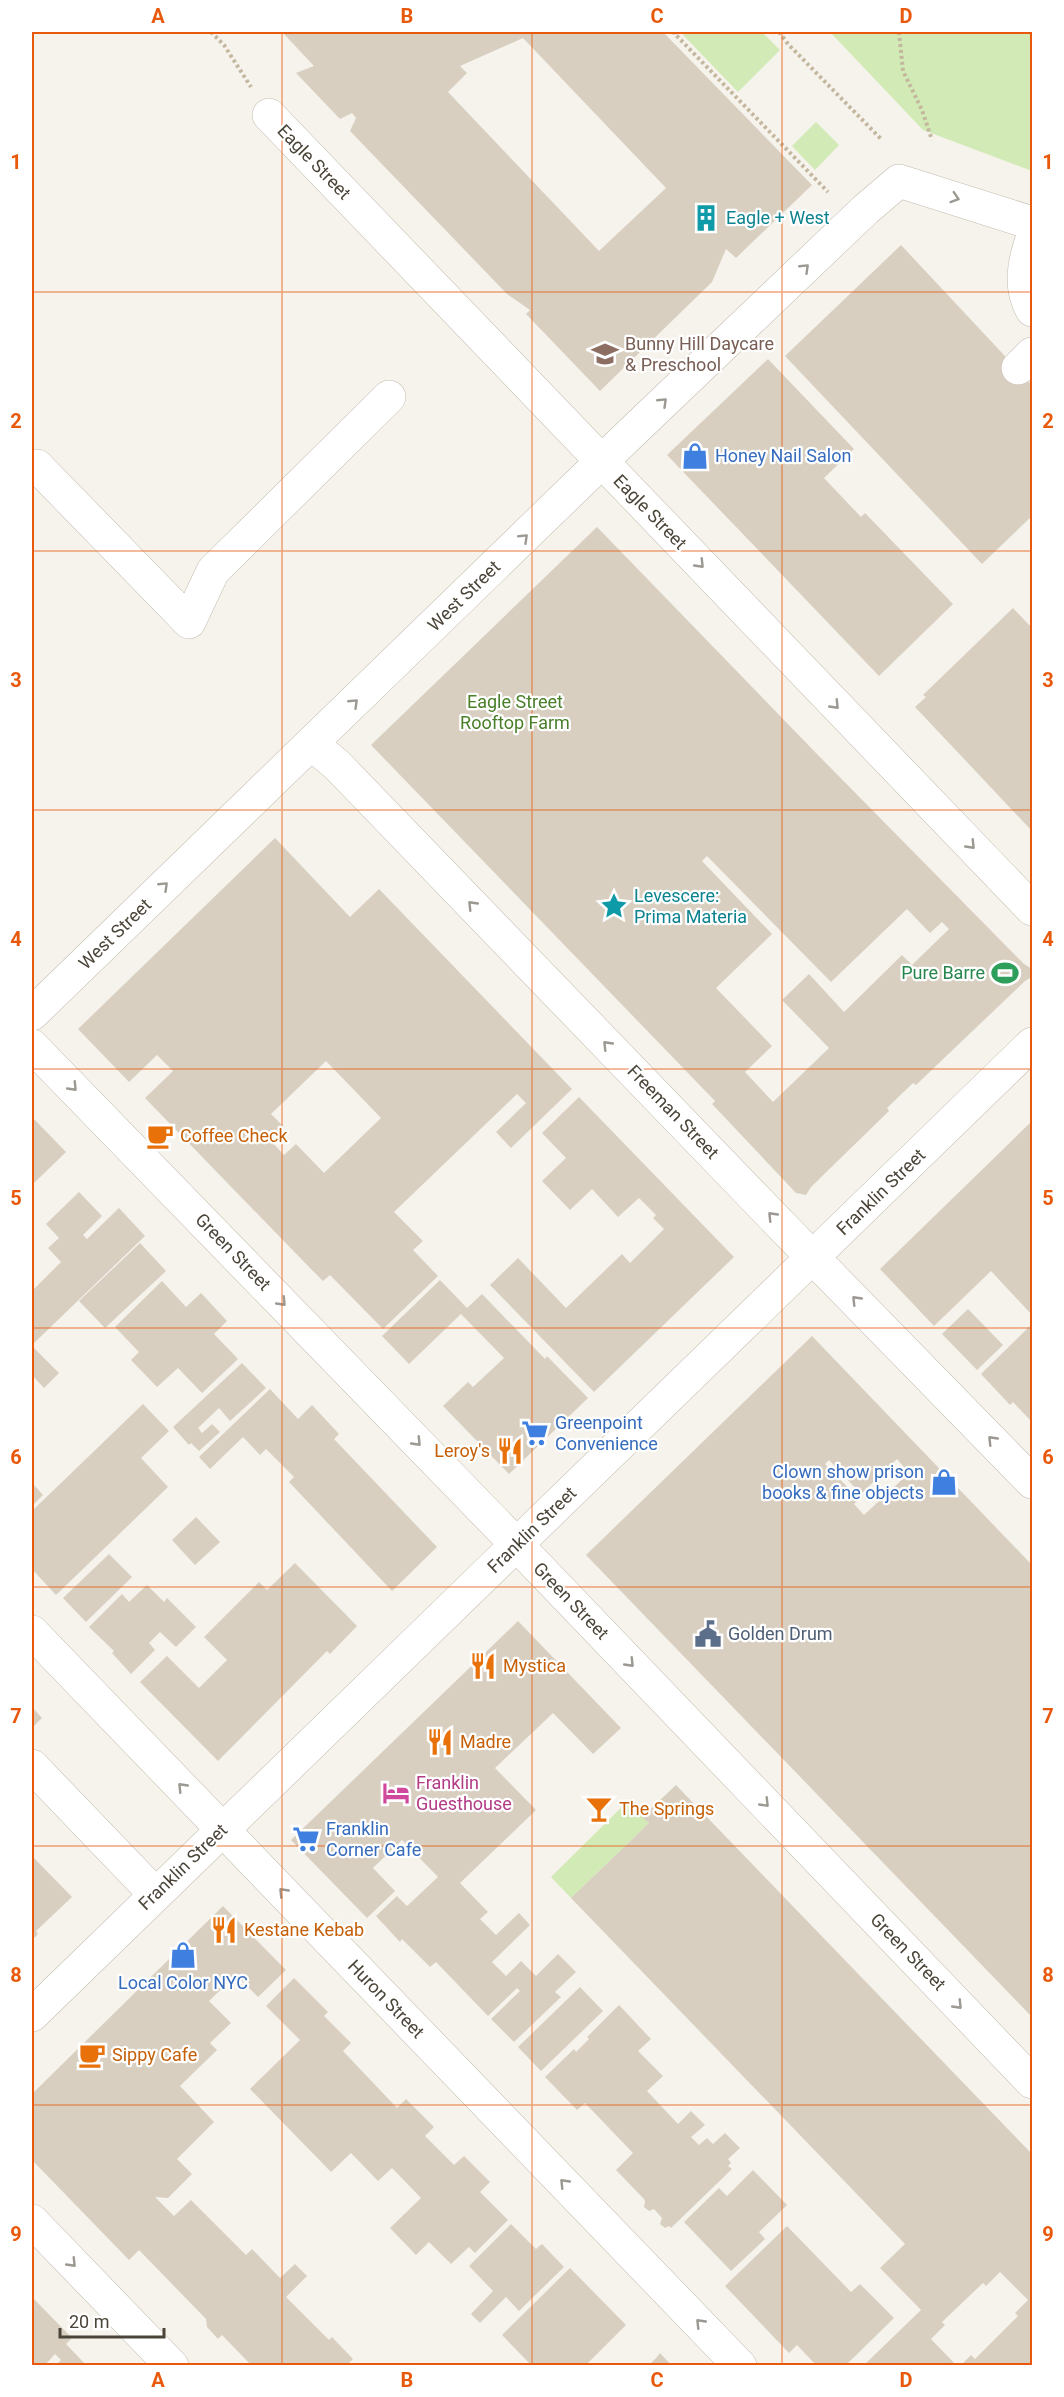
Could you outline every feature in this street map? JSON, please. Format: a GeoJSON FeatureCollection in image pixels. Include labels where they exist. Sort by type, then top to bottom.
{"type":"FeatureCollection","features":[{"type":"Feature","properties":{"kind":"street","name":"Eagle Street"},"geometry":{"type":"LineString","coordinates":[[269,115],[1032,909]]}},
{"type":"Feature","properties":{"kind":"street","name":"West Street"},"geometry":{"type":"LineString","coordinates":[[32,1014],[602,462],[865,210],[899,181],[1032,223]]}},
{"type":"Feature","properties":{"kind":"street"},"geometry":{"type":"LineString","coordinates":[[1032,239],[1023,275],[1027,299],[1032,310]]}},
{"type":"Feature","properties":{"kind":"street"},"geometry":{"type":"LineString","coordinates":[[38,466],[189,622],[213,571],[389,397]]}},
{"type":"Feature","properties":{"kind":"street","name":"Freeman Street"},"geometry":{"type":"LineString","coordinates":[[312,744],[338,765],[1032,1482]]}},
{"type":"Feature","properties":{"kind":"street","name":"Franklin Street"},"geometry":{"type":"LineString","coordinates":[[32,2015],[1032,1044]]}},
{"type":"Feature","properties":{"kind":"street","name":"Green Street"},"geometry":{"type":"LineString","coordinates":[[32,1046],[517,1545],[1032,2082]]}},
{"type":"Feature","properties":{"kind":"street","name":"Huron Street"},"geometry":{"type":"LineString","coordinates":[[32,1632],[740,2366]]}},
{"type":"Feature","properties":{"kind":"street"},"geometry":{"type":"LineString","coordinates":[[32,1766],[155,1894]]}},
{"type":"Feature","properties":{"kind":"street"},"geometry":{"type":"LineString","coordinates":[[32,2221],[172,2366]]}},
{"type":"Feature","properties":{"kind":"path"},"geometry":{"type":"LineString","coordinates":[[211,32],[224,45],[269,115]]}},
{"type":"Feature","properties":{"kind":"path"},"geometry":{"type":"LineString","coordinates":[[676,32],[674,33],[828,192]]}},
{"type":"Feature","properties":{"kind":"path"},"geometry":{"type":"LineString","coordinates":[[779,32],[882,140]]}},
{"type":"Feature","properties":{"kind":"path"},"geometry":{"type":"LineString","coordinates":[[899,32],[903,71],[922,110],[932,140]]}},
{"type":"Feature","properties":{"kind":"green space"},"geometry":{"type":"Polygon","coordinates":[[[686,32],[762,32],[780,50],[738,92],[683,35],[686,32]]]}},
{"type":"Feature","properties":{"kind":"green space"},"geometry":{"type":"Polygon","coordinates":[[[830,32],[1032,32],[1032,171],[923,130],[830,32]]]}},
{"type":"Feature","properties":{"kind":"green space"},"geometry":{"type":"Polygon","coordinates":[[[816,122],[839,145],[815,170],[792,146],[816,122]]]}},
{"type":"Feature","properties":{"kind":"green space"},"geometry":{"type":"Polygon","coordinates":[[[631,1798],[646,1813],[643,1817],[649,1823],[571,1898],[551,1877],[631,1798]]]}},
{"type":"Feature","properties":{"kind":"building","name":"Eagle + West"},"geometry":{"type":"Polygon","coordinates":[[[282,32],[663,32],[812,185],[736,258],[726,249],[712,282],[600,391],[526,314],[530,310],[507,294],[350,131],[356,118],[352,113],[340,119],[296,73],[314,66],[282,32]],[[523,38],[460,66],[467,73],[448,92],[599,251],[666,188],[523,38]]]}},
{"type":"Feature","properties":{"kind":"building"},"geometry":{"type":"Polygon","coordinates":[[[901,245],[1032,385],[1032,516],[982,564],[785,356],[901,245]]]}},
{"type":"Feature","properties":{"kind":"building"},"geometry":{"type":"Polygon","coordinates":[[[768,359],[854,449],[824,478],[861,517],[865,513],[953,604],[879,676],[667,455],[768,359]]]}},
{"type":"Feature","properties":{"kind":"building"},"geometry":{"type":"Polygon","coordinates":[[[597,527],[815,752],[1024,964],[1032,969],[1032,977],[1025,981],[916,1085],[913,1083],[887,1108],[889,1111],[811,1187],[806,1195],[796,1193],[712,1104],[715,1101],[371,745],[597,527]],[[707,856],[702,861],[772,934],[716,988],[772,1046],[745,1072],[773,1102],[829,1048],[782,1000],[809,974],[844,1012],[902,955],[912,965],[949,929],[942,922],[930,933],[907,909],[831,982],[707,856]]]}},
{"type":"Feature","properties":{"kind":"building"},"geometry":{"type":"Polygon","coordinates":[[[1013,608],[1032,628],[1032,831],[915,707],[926,697],[923,695],[1013,608]]]}},
{"type":"Feature","properties":{"kind":"building"},"geometry":{"type":"Polygon","coordinates":[[[275,838],[350,917],[379,889],[572,1089],[511,1148],[496,1132],[526,1103],[517,1094],[394,1212],[423,1241],[413,1250],[438,1276],[383,1329],[330,1275],[323,1281],[145,1098],[173,1071],[157,1055],[129,1082],[78,1029],[275,838]],[[326,1061],[271,1114],[284,1127],[270,1140],[284,1155],[296,1144],[324,1173],[381,1118],[326,1061]]]}},
{"type":"Feature","properties":{"kind":"building"},"geometry":{"type":"Polygon","coordinates":[[[579,1097],[734,1257],[594,1392],[490,1285],[518,1258],[566,1308],[622,1254],[630,1263],[664,1229],[653,1218],[656,1215],[639,1198],[618,1217],[592,1189],[570,1210],[542,1181],[566,1158],[542,1133],[579,1097]]]}},
{"type":"Feature","properties":{"kind":"building"},"geometry":{"type":"Polygon","coordinates":[[[32,1117],[66,1152],[32,1185],[32,1117]]]}},
{"type":"Feature","properties":{"kind":"building"},"geometry":{"type":"Polygon","coordinates":[[[1032,1121],[1032,1315],[991,1271],[934,1326],[880,1269],[1032,1121]]]}},
{"type":"Feature","properties":{"kind":"building"},"geometry":{"type":"Polygon","coordinates":[[[79,1192],[102,1216],[83,1235],[87,1239],[119,1208],[145,1236],[32,1345],[32,1291],[61,1262],[48,1248],[59,1238],[46,1224],[79,1192]]]}},
{"type":"Feature","properties":{"kind":"building"},"geometry":{"type":"Polygon","coordinates":[[[140,1243],[166,1271],[105,1328],[79,1301],[140,1243]]]}},
{"type":"Feature","properties":{"kind":"building"},"geometry":{"type":"Polygon","coordinates":[[[440,1280],[467,1308],[482,1294],[545,1359],[547,1356],[588,1398],[509,1474],[443,1406],[468,1382],[473,1387],[504,1358],[461,1314],[409,1364],[382,1336],[440,1280]]]}},
{"type":"Feature","properties":{"kind":"building"},"geometry":{"type":"Polygon","coordinates":[[[162,1281],[186,1307],[201,1293],[227,1321],[214,1334],[238,1359],[202,1393],[178,1368],[157,1387],[131,1360],[139,1352],[115,1327],[162,1281]]]}},
{"type":"Feature","properties":{"kind":"building"},"geometry":{"type":"Polygon","coordinates":[[[968,1309],[1003,1345],[977,1370],[942,1334],[968,1309]]]}},
{"type":"Feature","properties":{"kind":"building"},"geometry":{"type":"Polygon","coordinates":[[[1032,1324],[1032,1422],[1013,1402],[1010,1405],[981,1374],[1032,1324]]]}},
{"type":"Feature","properties":{"kind":"building"},"geometry":{"type":"Polygon","coordinates":[[[812,1336],[1032,1565],[1032,2017],[586,1555],[812,1336]],[[897,1459],[861,1494],[829,1460],[825,1464],[859,1499],[854,1504],[864,1515],[909,1473],[897,1459]]]}},
{"type":"Feature","properties":{"kind":"building"},"geometry":{"type":"Polygon","coordinates":[[[32,1346],[59,1373],[44,1388],[32,1375],[32,1346]]]}},
{"type":"Feature","properties":{"kind":"building"},"geometry":{"type":"Polygon","coordinates":[[[242,1363],[266,1388],[230,1421],[219,1408],[198,1428],[202,1433],[212,1424],[220,1432],[199,1451],[191,1443],[189,1445],[173,1427],[242,1363]]]}},
{"type":"Feature","properties":{"kind":"building"},"geometry":{"type":"Polygon","coordinates":[[[270,1389],[298,1419],[312,1405],[339,1434],[334,1439],[437,1547],[392,1591],[289,1482],[294,1477],[266,1449],[260,1455],[243,1437],[210,1469],[199,1457],[270,1389]]]}},
{"type":"Feature","properties":{"kind":"building"},"geometry":{"type":"Polygon","coordinates":[[[143,1404],[169,1431],[141,1458],[168,1487],[56,1595],[32,1569],[32,1511],[143,1404]]]}},
{"type":"Feature","properties":{"kind":"building"},"geometry":{"type":"Polygon","coordinates":[[[32,1483],[43,1495],[32,1506],[32,1483]]]}},
{"type":"Feature","properties":{"kind":"building"},"geometry":{"type":"Polygon","coordinates":[[[196,1517],[220,1542],[195,1565],[172,1540],[196,1517]]]}},
{"type":"Feature","properties":{"kind":"building"},"geometry":{"type":"Polygon","coordinates":[[[109,1554],[132,1577],[86,1622],[63,1598],[109,1554]]]}},
{"type":"Feature","properties":{"kind":"building"},"geometry":{"type":"Polygon","coordinates":[[[295,1563],[357,1626],[330,1654],[327,1651],[218,1761],[140,1682],[167,1656],[199,1688],[227,1660],[204,1637],[259,1582],[267,1590],[295,1563]]]}},
{"type":"Feature","properties":{"kind":"building"},"geometry":{"type":"Polygon","coordinates":[[[147,1585],[164,1602],[167,1598],[196,1627],[176,1647],[160,1632],[149,1643],[155,1650],[131,1674],[112,1653],[114,1651],[89,1627],[122,1594],[129,1602],[147,1585]]]}},
{"type":"Feature","properties":{"kind":"building"},"geometry":{"type":"Polygon","coordinates":[[[518,1621],[621,1728],[593,1754],[553,1713],[495,1768],[536,1810],[460,1883],[488,1912],[480,1919],[496,1935],[519,1913],[530,1925],[492,1962],[506,1976],[521,1961],[536,1976],[558,1954],[576,1972],[555,1992],[561,1997],[514,2042],[491,2019],[520,1991],[517,1988],[488,2016],[436,1962],[430,1967],[402,1939],[400,1942],[376,1916],[397,1896],[407,1906],[438,1877],[402,1840],[373,1868],[395,1891],[367,1918],[291,1840],[518,1621]]]}},
{"type":"Feature","properties":{"kind":"building"},"geometry":{"type":"Polygon","coordinates":[[[32,1707],[42,1718],[32,1728],[32,1707]]]}},
{"type":"Feature","properties":{"kind":"building"},"geometry":{"type":"Polygon","coordinates":[[[676,1785],[1032,2154],[1032,2366],[960,2366],[971,2355],[975,2359],[1018,2316],[1015,2313],[1028,2300],[1000,2272],[986,2286],[983,2283],[942,2322],[945,2325],[931,2339],[957,2366],[863,2366],[921,2310],[880,2268],[905,2244],[571,1898],[649,1823],[642,1817],[676,1785]]]}},
{"type":"Feature","properties":{"kind":"building"},"geometry":{"type":"Polygon","coordinates":[[[32,1856],[72,1897],[36,1931],[38,1934],[32,1940],[32,1856]]]}},
{"type":"Feature","properties":{"kind":"building"},"geometry":{"type":"Polygon","coordinates":[[[223,1906],[286,1970],[258,1997],[236,1975],[209,2001],[231,2023],[210,2043],[217,2050],[180,2086],[214,2122],[177,2159],[192,2174],[168,2198],[155,2197],[174,2216],[191,2200],[246,2255],[252,2249],[280,2278],[295,2264],[307,2276],[286,2297],[329,2340],[332,2337],[353,2359],[346,2366],[252,2366],[222,2335],[218,2339],[207,2327],[206,2319],[139,2250],[129,2260],[32,2160],[32,2094],[223,1906]]]}},
{"type":"Feature","properties":{"kind":"building"},"geometry":{"type":"Polygon","coordinates":[[[294,1978],[328,2012],[324,2016],[351,2043],[343,2051],[397,2108],[406,2099],[434,2127],[425,2136],[454,2165],[464,2156],[490,2182],[480,2192],[508,2220],[475,2253],[469,2247],[451,2264],[429,2242],[416,2255],[390,2228],[421,2198],[392,2168],[378,2181],[351,2153],[331,2172],[250,2089],[300,2040],[266,2006],[294,1978]]]}},
{"type":"Feature","properties":{"kind":"building"},"geometry":{"type":"Polygon","coordinates":[[[580,1987],[603,2011],[541,2071],[518,2047],[580,1987]]]}},
{"type":"Feature","properties":{"kind":"building"},"geometry":{"type":"Polygon","coordinates":[[[619,2005],[651,2039],[638,2051],[663,2076],[647,2091],[678,2124],[691,2111],[705,2125],[691,2137],[699,2145],[707,2138],[713,2144],[725,2133],[740,2148],[728,2159],[731,2163],[728,2166],[732,2169],[671,2228],[669,2226],[665,2228],[660,2224],[662,2218],[654,2209],[649,2211],[644,2207],[644,2199],[616,2170],[633,2153],[585,2103],[577,2110],[545,2077],[574,2049],[576,2052],[589,2039],[587,2037],[619,2005]]]}},
{"type":"Feature","properties":{"kind":"building"},"geometry":{"type":"Polygon","coordinates":[[[753,2170],[787,2205],[759,2232],[765,2239],[731,2271],[684,2222],[719,2188],[727,2196],[753,2170]]]}},
{"type":"Feature","properties":{"kind":"building"},"geometry":{"type":"Polygon","coordinates":[[[511,2224],[536,2249],[542,2244],[564,2267],[519,2311],[506,2297],[480,2323],[471,2314],[493,2291],[469,2266],[511,2224]]]}},
{"type":"Feature","properties":{"kind":"building"},"geometry":{"type":"Polygon","coordinates":[[[787,2226],[851,2292],[860,2284],[894,2318],[845,2366],[817,2366],[797,2345],[789,2353],[725,2286],[787,2226]]]}},
{"type":"Feature","properties":{"kind":"building"},"geometry":{"type":"Polygon","coordinates":[[[570,2268],[626,2325],[585,2366],[532,2366],[502,2335],[570,2268]]]}},
{"type":"Feature","properties":{"kind":"building"},"geometry":{"type":"Polygon","coordinates":[[[32,2297],[72,2338],[66,2344],[87,2366],[55,2366],[61,2360],[55,2354],[44,2366],[32,2366],[32,2297]]]}},
{"type":"Feature","properties":{"kind":"building"},"geometry":{"type":"Polygon","coordinates":[[[660,2353],[672,2366],[648,2366],[657,2357],[660,2353]]]}},
{"type":"Feature","properties":{"kind":"place","name":"Eagle + West"},"geometry":{"type":"Point","coordinates":[706,218]}},
{"type":"Feature","properties":{"kind":"place","name":"Bunny Hill Daycare & Preschool"},"geometry":{"type":"Point","coordinates":[605,354]}},
{"type":"Feature","properties":{"kind":"place","name":"Honey Nail Salon"},"geometry":{"type":"Point","coordinates":[695,456]}},
{"type":"Feature","properties":{"kind":"place","name":"Levescere: Prima Materia"},"geometry":{"type":"Point","coordinates":[614,906]}},
{"type":"Feature","properties":{"kind":"place","name":"Pure Barre"},"geometry":{"type":"Point","coordinates":[1005,973]}},
{"type":"Feature","properties":{"kind":"place","name":"Coffee Check"},"geometry":{"type":"Point","coordinates":[160,1136]}},
{"type":"Feature","properties":{"kind":"place","name":"Greenpoint Convenience"},"geometry":{"type":"Point","coordinates":[535,1433]}},
{"type":"Feature","properties":{"kind":"place","name":"Leroy's"},"geometry":{"type":"Point","coordinates":[510,1451]}},
{"type":"Feature","properties":{"kind":"place","name":"Clown show prison books & fine objects"},"geometry":{"type":"Point","coordinates":[944,1482]}},
{"type":"Feature","properties":{"kind":"place","name":"Golden Drum"},"geometry":{"type":"Point","coordinates":[708,1634]}},
{"type":"Feature","properties":{"kind":"place","name":"Mystica"},"geometry":{"type":"Point","coordinates":[483,1666]}},
{"type":"Feature","properties":{"kind":"place","name":"Madre"},"geometry":{"type":"Point","coordinates":[440,1742]}},
{"type":"Feature","properties":{"kind":"place","name":"Franklin Guesthouse"},"geometry":{"type":"Point","coordinates":[396,1793]}},
{"type":"Feature","properties":{"kind":"place","name":"The Springs"},"geometry":{"type":"Point","coordinates":[599,1809]}},
{"type":"Feature","properties":{"kind":"place","name":"Franklin Corner Cafe"},"geometry":{"type":"Point","coordinates":[306,1839]}},
{"type":"Feature","properties":{"kind":"place","name":"Kestane Kebab"},"geometry":{"type":"Point","coordinates":[224,1930]}},
{"type":"Feature","properties":{"kind":"place","name":"Local Color NYC"},"geometry":{"type":"Point","coordinates":[183,1955]}},
{"type":"Feature","properties":{"kind":"place","name":"Sippy Cafe"},"geometry":{"type":"Point","coordinates":[92,2055]}},
{"type":"Feature","properties":{"kind":"park label","name":"Eagle Street Rooftop Farm"},"geometry":{"type":"Point","coordinates":[515,712]}}]}
